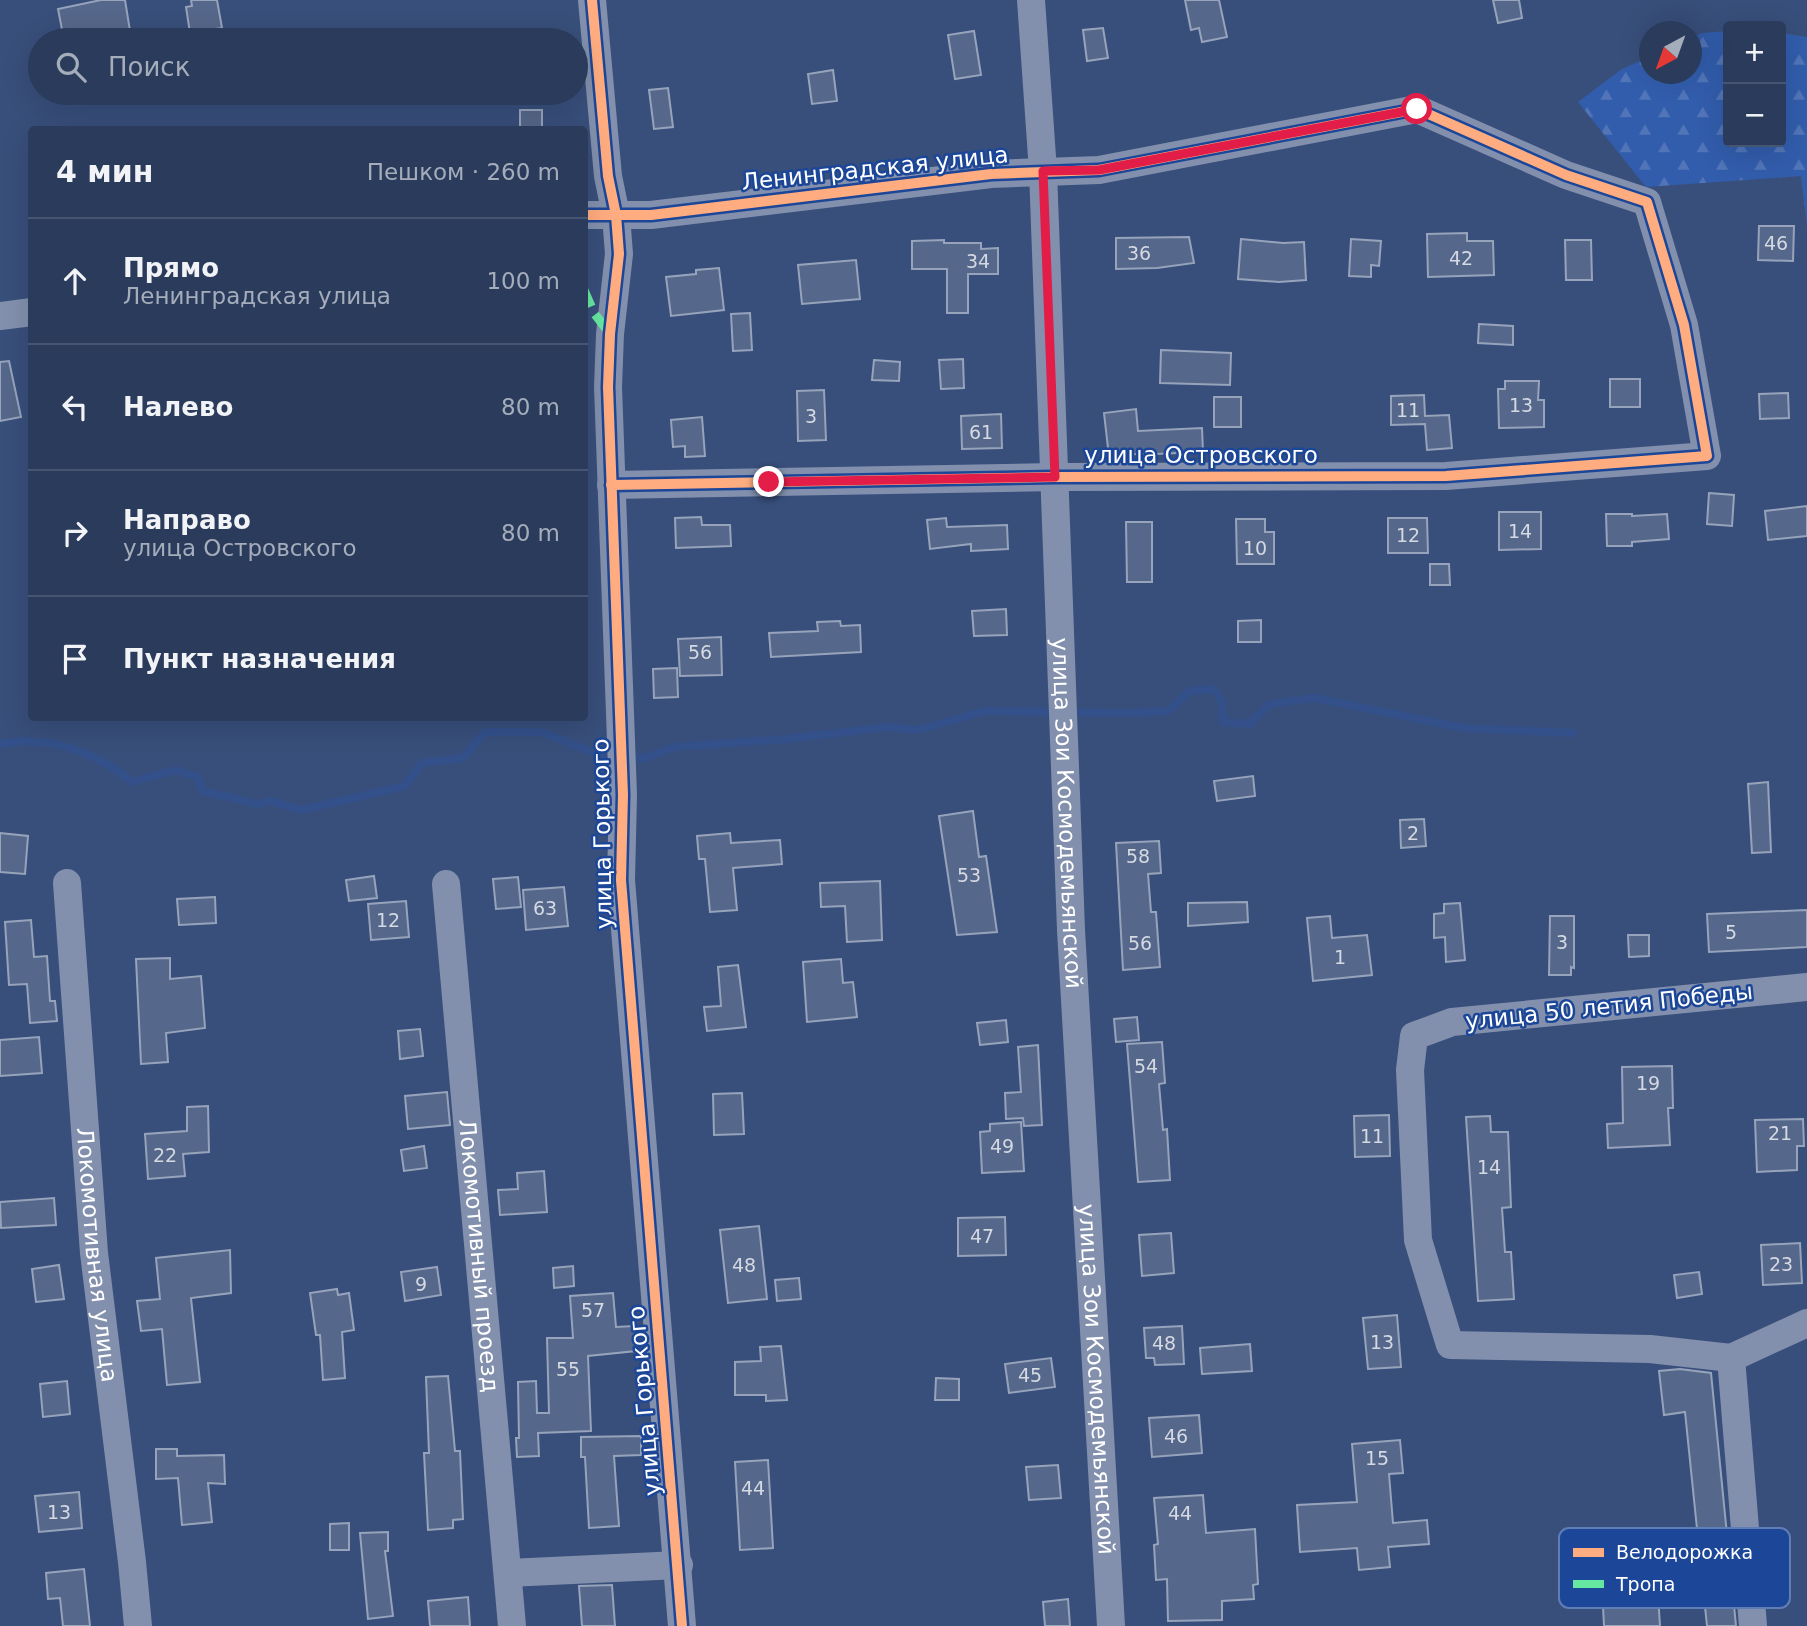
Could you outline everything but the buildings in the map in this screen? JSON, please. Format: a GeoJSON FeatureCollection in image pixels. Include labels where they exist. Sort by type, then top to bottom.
{"type":"FeatureCollection","features":[{"type":"Feature","properties":{"kind":"street","name":"улица Горького"},"geometry":{"type":"LineString","coordinates":[[592,0],[608,176],[616,215],[619,254],[610,334],[608,387],[623,795],[621,880],[682,1626]]}},
{"type":"Feature","properties":{"kind":"street","name":"улица Зои Космодемьянской"},"geometry":{"type":"LineString","coordinates":[[1031,0],[1043,171],[1071,930],[1111,1626]]}},
{"type":"Feature","properties":{"kind":"street","name":"Ленинградская улица"},"geometry":{"type":"LineString","coordinates":[[588,215],[651,215],[991,174],[1099,170],[1417,109],[1566,175],[1647,202],[1684,325],[1707,456]]}},
{"type":"Feature","properties":{"kind":"street"},"geometry":{"type":"LineString","coordinates":[[0,316],[28,312]]}},
{"type":"Feature","properties":{"kind":"street","name":"улица Островского"},"geometry":{"type":"LineString","coordinates":[[611,485],[1055,477],[1446,476],[1707,456]]}},
{"type":"Feature","properties":{"kind":"street","name":"Локомотивная улица"},"geometry":{"type":"LineString","coordinates":[[67,883],[94,1253],[138,1626]]}},
{"type":"Feature","properties":{"kind":"street","name":"Локомотивный проезд"},"geometry":{"type":"LineString","coordinates":[[446,884],[512,1626]]}},
{"type":"Feature","properties":{"kind":"street","name":"улица 50 летия Победы"},"geometry":{"type":"LineString","coordinates":[[1731,1358],[1650,1349],[1450,1345],[1418,1240],[1410,1070],[1414,1036],[1452,1022],[1807,986]]}},
{"type":"Feature","properties":{"kind":"street"},"geometry":{"type":"LineString","coordinates":[[1745,1528],[1731,1358],[1807,1323]]}},
{"type":"Feature","properties":{"kind":"street"},"geometry":{"type":"LineString","coordinates":[[508,1573],[679,1565]]}},
{"type":"Feature","properties":{"kind":"street"},"geometry":{"type":"LineString","coordinates":[[1752,1608],[1753,1626]]}},
{"type":"Feature","properties":{"kind":"green space"},"geometry":{"type":"Polygon","coordinates":[[[1723,31],[1723,147],[1786,147],[1786,34],[1807,37],[1807,227],[1801,176],[1646,187],[1578,102],[1622,69],[1639,61],[1639,84],[1702,84],[1702,33],[1723,31]]]}},
{"type":"Feature","properties":{"kind":"waterway"},"geometry":{"type":"LineString","coordinates":[[0,744],[35,742],[70,748],[103,762],[132,782],[176,770],[197,777],[203,791],[257,804],[271,801],[301,810],[405,786],[422,763],[463,758],[485,732],[542,732],[602,756],[645,758],[675,747],[786,739],[888,727],[918,730],[985,711],[1168,711],[1190,691],[1214,689],[1222,702],[1223,722],[1249,724],[1270,704],[1315,698],[1463,728],[1573,733]]}},
{"type":"Feature","properties":{"kind":"marked path"},"geometry":{"type":"LineString","coordinates":[[588,299],[594,313],[610,334]]}},
{"type":"Feature","properties":{"kind":"cycle path"},"geometry":{"type":"LineString","coordinates":[[592,0],[608,176],[616,215],[619,254],[610,334],[608,387],[623,795],[621,880],[682,1626]]}},
{"type":"Feature","properties":{"kind":"cycle path"},"geometry":{"type":"LineString","coordinates":[[588,215],[651,215],[991,174],[1099,170],[1417,109],[1566,175],[1647,202],[1684,325],[1707,456],[1446,476],[1055,477],[611,485]]}},
{"type":"Feature","properties":{"kind":"route"},"geometry":{"type":"LineString","coordinates":[[769,482],[1055,477],[1043,171],[1099,170],[1417,109]]}}]}
